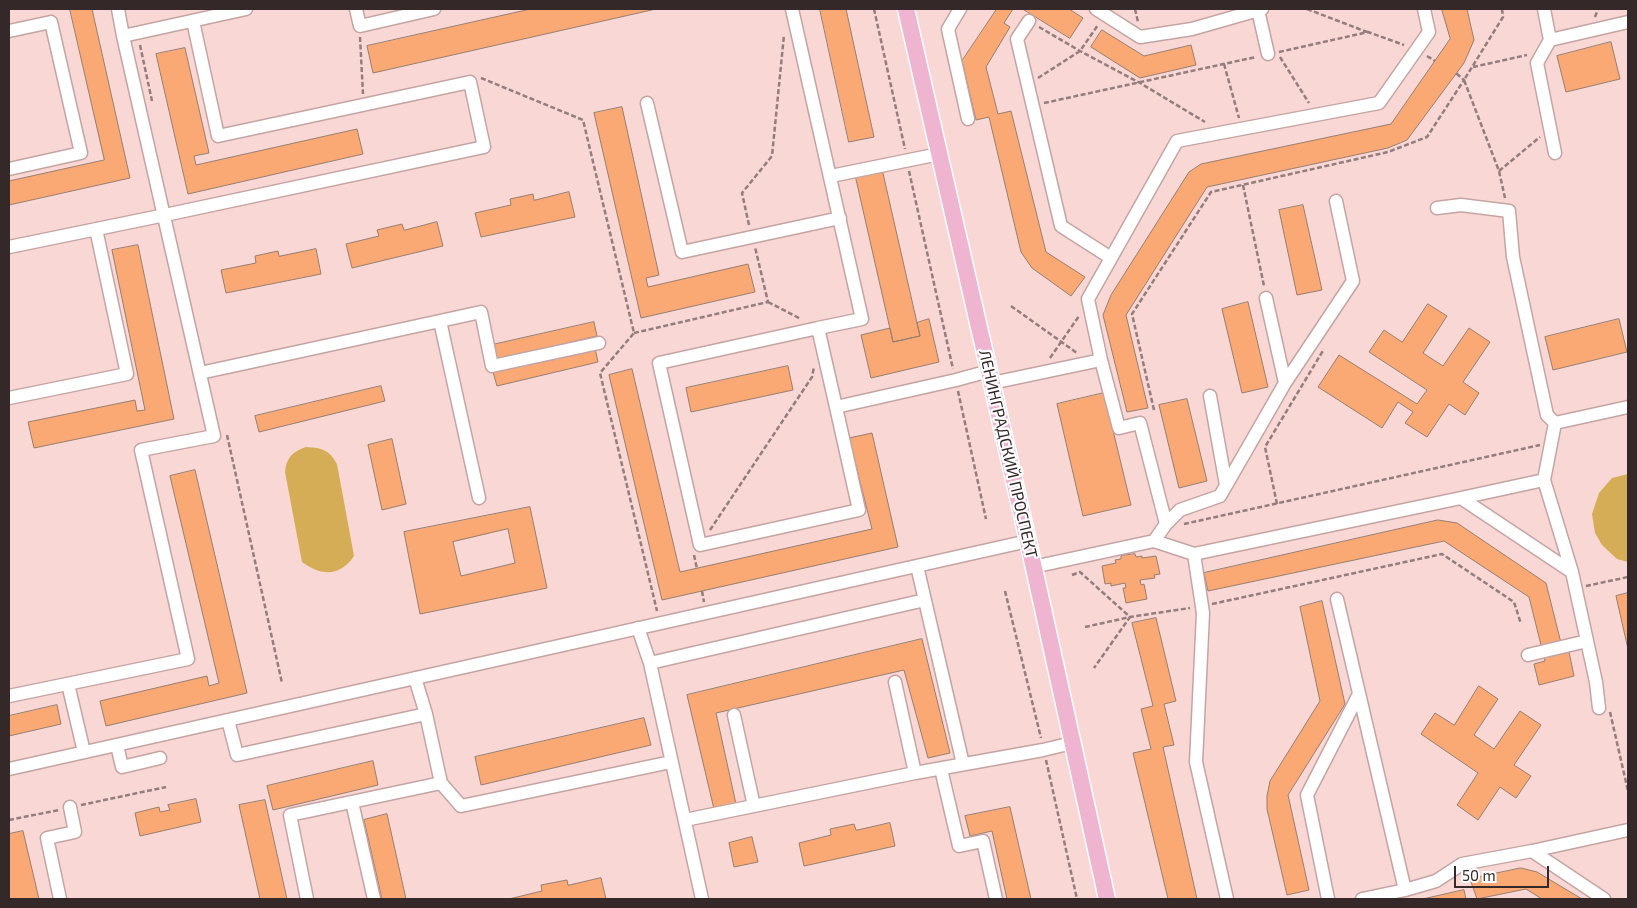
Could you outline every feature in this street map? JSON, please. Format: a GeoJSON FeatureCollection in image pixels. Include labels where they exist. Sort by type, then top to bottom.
{"type":"FeatureCollection","features":[{"type":"Feature","properties":{"kind":"main road","name":"ЛЕНИНГРАДСКИЙ ПРОСПЕКТ"},"geometry":{"type":"LineString","coordinates":[[906,9],[1028,541],[1107,899]]}},
{"type":"Feature","properties":{"kind":"street"},"geometry":{"type":"LineString","coordinates":[[9,696],[188,659],[141,450],[214,436],[118,9]]}},
{"type":"Feature","properties":{"kind":"street"},"geometry":{"type":"LineString","coordinates":[[123,36],[246,9]]}},
{"type":"Feature","properties":{"kind":"street"},"geometry":{"type":"LineString","coordinates":[[356,9],[360,26],[434,9]]}},
{"type":"Feature","properties":{"kind":"street"},"geometry":{"type":"LineString","coordinates":[[792,9],[862,319],[818,328],[659,363],[700,545],[859,510],[818,328]]}},
{"type":"Feature","properties":{"kind":"street"},"geometry":{"type":"LineString","coordinates":[[960,9],[948,29],[968,119]]}},
{"type":"Feature","properties":{"kind":"street"},"geometry":{"type":"LineString","coordinates":[[1100,12],[1140,37],[1192,29],[1260,9],[1268,54]]}},
{"type":"Feature","properties":{"kind":"street"},"geometry":{"type":"LineString","coordinates":[[1164,526],[1140,422],[1119,428],[1096,361],[1088,299],[1177,141],[1379,104],[1429,32],[1424,9]]}},
{"type":"Feature","properties":{"kind":"street"},"geometry":{"type":"LineString","coordinates":[[1544,9],[1547,45],[1536,63],[1555,153]]}},
{"type":"Feature","properties":{"kind":"street"},"geometry":{"type":"LineString","coordinates":[[9,247],[484,147],[470,82],[218,136],[193,21]]}},
{"type":"Feature","properties":{"kind":"street"},"geometry":{"type":"LineString","coordinates":[[1029,21],[1017,39],[1061,226],[1111,258]]}},
{"type":"Feature","properties":{"kind":"street"},"geometry":{"type":"LineString","coordinates":[[9,31],[51,22],[81,153],[9,169]]}},
{"type":"Feature","properties":{"kind":"street"},"geometry":{"type":"LineString","coordinates":[[1547,45],[1628,22]]}},
{"type":"Feature","properties":{"kind":"street"},"geometry":{"type":"LineString","coordinates":[[647,103],[682,252],[840,218]]}},
{"type":"Feature","properties":{"kind":"street"},"geometry":{"type":"LineString","coordinates":[[831,176],[940,154]]}},
{"type":"Feature","properties":{"kind":"street"},"geometry":{"type":"LineString","coordinates":[[1154,541],[1164,526],[1180,510],[1220,496],[1285,383],[1353,281],[1336,201]]}},
{"type":"Feature","properties":{"kind":"street"},"geometry":{"type":"LineString","coordinates":[[1437,208],[1461,204],[1508,211],[1513,257],[1547,415],[1555,423]]}},
{"type":"Feature","properties":{"kind":"street"},"geometry":{"type":"LineString","coordinates":[[9,398],[127,374],[96,229]]}},
{"type":"Feature","properties":{"kind":"street"},"geometry":{"type":"LineString","coordinates":[[1266,298],[1285,383]]}},
{"type":"Feature","properties":{"kind":"street"},"geometry":{"type":"LineString","coordinates":[[200,373],[481,312],[492,366],[599,343]]}},
{"type":"Feature","properties":{"kind":"street"},"geometry":{"type":"LineString","coordinates":[[440,321],[479,498]]}},
{"type":"Feature","properties":{"kind":"street"},"geometry":{"type":"LineString","coordinates":[[836,407],[956,380],[1039,373],[1096,361]]}},
{"type":"Feature","properties":{"kind":"street"},"geometry":{"type":"LineString","coordinates":[[1210,396],[1226,485]]}},
{"type":"Feature","properties":{"kind":"street"},"geometry":{"type":"LineString","coordinates":[[1555,423],[1628,407]]}},
{"type":"Feature","properties":{"kind":"street"},"geometry":{"type":"LineString","coordinates":[[1555,423],[1544,480],[1572,572],[1596,682],[1599,708]]}},
{"type":"Feature","properties":{"kind":"street"},"geometry":{"type":"LineString","coordinates":[[1033,568],[1154,541],[1194,554],[1544,480]]}},
{"type":"Feature","properties":{"kind":"street"},"geometry":{"type":"LineString","coordinates":[[1461,498],[1572,572]]}},
{"type":"Feature","properties":{"kind":"street"},"geometry":{"type":"LineString","coordinates":[[9,769],[1028,541]]}},
{"type":"Feature","properties":{"kind":"street"},"geometry":{"type":"LineString","coordinates":[[1194,554],[1203,613],[1196,762],[1227,899]]}},
{"type":"Feature","properties":{"kind":"street"},"geometry":{"type":"LineString","coordinates":[[917,566],[964,764]]}},
{"type":"Feature","properties":{"kind":"street"},"geometry":{"type":"LineString","coordinates":[[1337,599],[1405,890]]}},
{"type":"Feature","properties":{"kind":"street"},"geometry":{"type":"LineString","coordinates":[[650,663],[925,600]]}},
{"type":"Feature","properties":{"kind":"street"},"geometry":{"type":"LineString","coordinates":[[638,628],[650,663],[702,899]]}},
{"type":"Feature","properties":{"kind":"street"},"geometry":{"type":"LineString","coordinates":[[1528,655],[1587,641]]}},
{"type":"Feature","properties":{"kind":"street"},"geometry":{"type":"LineString","coordinates":[[415,678],[426,714],[440,783],[461,806],[671,762]]}},
{"type":"Feature","properties":{"kind":"street"},"geometry":{"type":"LineString","coordinates":[[895,682],[915,773]]}},
{"type":"Feature","properties":{"kind":"street"},"geometry":{"type":"LineString","coordinates":[[68,684],[84,752]]}},
{"type":"Feature","properties":{"kind":"street"},"geometry":{"type":"LineString","coordinates":[[1328,899],[1307,795],[1359,694]]}},
{"type":"Feature","properties":{"kind":"street"},"geometry":{"type":"LineString","coordinates":[[228,720],[237,755],[426,714]]}},
{"type":"Feature","properties":{"kind":"street"},"geometry":{"type":"LineString","coordinates":[[734,715],[754,806]]}},
{"type":"Feature","properties":{"kind":"street"},"geometry":{"type":"LineString","coordinates":[[685,820],[915,773],[1043,750],[1072,742]]}},
{"type":"Feature","properties":{"kind":"street"},"geometry":{"type":"LineString","coordinates":[[117,745],[122,767],[160,758]]}},
{"type":"Feature","properties":{"kind":"street"},"geometry":{"type":"LineString","coordinates":[[941,768],[959,846],[983,841],[996,899]]}},
{"type":"Feature","properties":{"kind":"street"},"geometry":{"type":"LineString","coordinates":[[307,899],[290,815],[440,783]]}},
{"type":"Feature","properties":{"kind":"street"},"geometry":{"type":"LineString","coordinates":[[352,802],[374,899]]}},
{"type":"Feature","properties":{"kind":"street"},"geometry":{"type":"LineString","coordinates":[[60,899],[47,838],[75,832],[70,807]]}},
{"type":"Feature","properties":{"kind":"street"},"geometry":{"type":"LineString","coordinates":[[1362,899],[1436,881],[1462,864],[1628,830]]}},
{"type":"Feature","properties":{"kind":"street"},"geometry":{"type":"LineString","coordinates":[[1532,851],[1604,899]]}},
{"type":"Feature","properties":{"kind":"path"},"geometry":{"type":"LineString","coordinates":[[874,9],[986,518]]}},
{"type":"Feature","properties":{"kind":"path"},"geometry":{"type":"LineString","coordinates":[[1307,9],[1416,50]]}},
{"type":"Feature","properties":{"kind":"path"},"geometry":{"type":"LineString","coordinates":[[1154,410],[1132,314],[1211,192],[1388,152],[1427,137],[1504,17],[1502,9]]}},
{"type":"Feature","properties":{"kind":"path"},"geometry":{"type":"LineString","coordinates":[[1028,84],[1080,51],[1100,12]]}},
{"type":"Feature","properties":{"kind":"path"},"geometry":{"type":"LineString","coordinates":[[1029,21],[1140,83],[1222,132]]}},
{"type":"Feature","properties":{"kind":"path"},"geometry":{"type":"LineString","coordinates":[[360,26],[363,96]]}},
{"type":"Feature","properties":{"kind":"path"},"geometry":{"type":"LineString","coordinates":[[768,302],[742,193],[772,156],[785,28]]}},
{"type":"Feature","properties":{"kind":"path"},"geometry":{"type":"LineString","coordinates":[[1316,115],[1276,52],[1368,32]]}},
{"type":"Feature","properties":{"kind":"path"},"geometry":{"type":"LineString","coordinates":[[1473,67],[1547,45]]}},
{"type":"Feature","properties":{"kind":"path"},"geometry":{"type":"LineString","coordinates":[[1033,106],[1268,54]]}},
{"type":"Feature","properties":{"kind":"path"},"geometry":{"type":"LineString","coordinates":[[1224,64],[1242,129]]}},
{"type":"Feature","properties":{"kind":"path"},"geometry":{"type":"LineString","coordinates":[[1456,73],[1464,80],[1499,171],[1508,211]]}},
{"type":"Feature","properties":{"kind":"path"},"geometry":{"type":"LineString","coordinates":[[480,77],[583,120],[634,333]]}},
{"type":"Feature","properties":{"kind":"path"},"geometry":{"type":"LineString","coordinates":[[1499,171],[1550,129]]}},
{"type":"Feature","properties":{"kind":"path"},"geometry":{"type":"LineString","coordinates":[[1243,185],[1266,298]]}},
{"type":"Feature","properties":{"kind":"path"},"geometry":{"type":"LineString","coordinates":[[660,624],[600,373],[634,333],[768,302],[818,328]]}},
{"type":"Feature","properties":{"kind":"path"},"geometry":{"type":"LineString","coordinates":[[1039,373],[1089,302]]}},
{"type":"Feature","properties":{"kind":"path"},"geometry":{"type":"LineString","coordinates":[[1011,306],[1061,342],[1096,361]]}},
{"type":"Feature","properties":{"kind":"path"},"geometry":{"type":"LineString","coordinates":[[1277,504],[1265,447],[1327,345]]}},
{"type":"Feature","properties":{"kind":"path"},"geometry":{"type":"LineString","coordinates":[[697,569],[694,554],[812,378],[814,358]]}},
{"type":"Feature","properties":{"kind":"path"},"geometry":{"type":"LineString","coordinates":[[1164,526],[1277,504],[1552,442]]}},
{"type":"Feature","properties":{"kind":"path"},"geometry":{"type":"LineString","coordinates":[[1085,627],[1202,606],[1442,554],[1514,602],[1521,624]]}},
{"type":"Feature","properties":{"kind":"path"},"geometry":{"type":"LineString","coordinates":[[1072,575],[1080,572],[1130,618]]}},
{"type":"Feature","properties":{"kind":"path"},"geometry":{"type":"LineString","coordinates":[[1575,588],[1628,577]]}},
{"type":"Feature","properties":{"kind":"path"},"geometry":{"type":"LineString","coordinates":[[1094,668],[1130,618]]}},
{"type":"Feature","properties":{"kind":"path"},"geometry":{"type":"LineString","coordinates":[[9,820],[166,787]]}},
{"type":"Feature","properties":{"kind":"shaded area"},"geometry":{"type":"Polygon","coordinates":[[[306,447],[325,451],[337,464],[354,556],[343,568],[336,571],[323,572],[309,567],[302,562],[285,472],[291,456],[306,447]]]}},
{"type":"Feature","properties":{"kind":"shaded area"},"geometry":{"type":"Polygon","coordinates":[[[1628,474],[1628,562],[1617,559],[1602,545],[1595,533],[1592,514],[1599,493],[1612,478],[1628,474]]]}},
{"type":"Feature","properties":{"kind":"building"},"geometry":{"type":"Polygon","coordinates":[[[70,9],[92,9],[130,178],[9,205],[9,181],[104,160],[70,9]]]}},
{"type":"Feature","properties":{"kind":"building"},"geometry":{"type":"Polygon","coordinates":[[[531,9],[656,9],[373,73],[367,46],[531,9]]]}},
{"type":"Feature","properties":{"kind":"building"},"geometry":{"type":"Polygon","coordinates":[[[820,9],[846,9],[874,137],[849,142],[820,9]]]}},
{"type":"Feature","properties":{"kind":"building"},"geometry":{"type":"Polygon","coordinates":[[[997,9],[1013,9],[1004,23],[1010,27],[986,67],[998,114],[1011,111],[1046,252],[1085,277],[1071,296],[1032,268],[1021,252],[989,117],[976,120],[962,61],[997,9]]]}},
{"type":"Feature","properties":{"kind":"building"},"geometry":{"type":"Polygon","coordinates":[[[1023,9],[1069,9],[1083,18],[1070,38],[1023,9]]]}},
{"type":"Feature","properties":{"kind":"building"},"geometry":{"type":"Polygon","coordinates":[[[1442,9],[1467,9],[1474,40],[1464,63],[1407,140],[1388,148],[1207,187],[1126,315],[1148,408],[1127,412],[1103,315],[1111,295],[1189,172],[1201,164],[1391,124],[1450,39],[1442,9]]]}},
{"type":"Feature","properties":{"kind":"building"},"geometry":{"type":"Polygon","coordinates":[[[1102,30],[1144,56],[1191,45],[1196,65],[1140,78],[1091,47],[1102,30]]]}},
{"type":"Feature","properties":{"kind":"building"},"geometry":{"type":"Polygon","coordinates":[[[1611,42],[1620,79],[1566,92],[1557,56],[1611,42]]]}},
{"type":"Feature","properties":{"kind":"building"},"geometry":{"type":"Polygon","coordinates":[[[185,48],[209,153],[194,156],[196,165],[357,129],[363,154],[188,194],[156,54],[185,48]]]}},
{"type":"Feature","properties":{"kind":"building"},"geometry":{"type":"Polygon","coordinates":[[[622,107],[659,275],[646,278],[648,287],[748,264],[755,292],[641,318],[594,113],[622,107]]]}},
{"type":"Feature","properties":{"kind":"building"},"geometry":{"type":"Polygon","coordinates":[[[882,169],[920,336],[893,342],[855,175],[882,169]]]}},
{"type":"Feature","properties":{"kind":"building"},"geometry":{"type":"Polygon","coordinates":[[[569,192],[575,217],[481,237],[475,213],[511,205],[510,199],[533,194],[534,200],[569,192]]]}},
{"type":"Feature","properties":{"kind":"building"},"geometry":{"type":"Polygon","coordinates":[[[1303,205],[1322,290],[1297,295],[1279,210],[1303,205]]]}},
{"type":"Feature","properties":{"kind":"building"},"geometry":{"type":"Polygon","coordinates":[[[437,222],[443,246],[352,268],[346,244],[379,236],[377,230],[402,224],[404,230],[437,222]]]}},
{"type":"Feature","properties":{"kind":"building"},"geometry":{"type":"Polygon","coordinates":[[[138,245],[174,419],[34,448],[28,422],[135,400],[137,411],[145,410],[112,250],[138,245]]]}},
{"type":"Feature","properties":{"kind":"building"},"geometry":{"type":"Polygon","coordinates":[[[316,249],[321,274],[226,293],[221,270],[256,263],[255,256],[278,251],[279,256],[316,249]]]}},
{"type":"Feature","properties":{"kind":"building"},"geometry":{"type":"Polygon","coordinates":[[[1248,302],[1268,387],[1242,393],[1222,309],[1248,302]]]}},
{"type":"Feature","properties":{"kind":"building"},"geometry":{"type":"Polygon","coordinates":[[[1428,304],[1447,316],[1423,353],[1443,366],[1469,328],[1490,342],[1463,382],[1479,393],[1465,415],[1449,404],[1427,437],[1405,423],[1413,412],[1398,402],[1382,428],[1318,387],[1339,355],[1417,404],[1427,390],[1369,352],[1384,330],[1402,342],[1428,304]]]}},
{"type":"Feature","properties":{"kind":"building"},"geometry":{"type":"Polygon","coordinates":[[[929,319],[939,362],[871,378],[861,335],[890,328],[893,342],[920,336],[917,323],[929,319]]]}},
{"type":"Feature","properties":{"kind":"building"},"geometry":{"type":"Polygon","coordinates":[[[1619,319],[1627,352],[1553,370],[1545,337],[1619,319]]]}},
{"type":"Feature","properties":{"kind":"building"},"geometry":{"type":"Polygon","coordinates":[[[594,322],[597,336],[496,360],[492,345],[594,322]]]}},
{"type":"Feature","properties":{"kind":"building"},"geometry":{"type":"Polygon","coordinates":[[[595,348],[598,362],[497,386],[493,372],[595,348]]]}},
{"type":"Feature","properties":{"kind":"building"},"geometry":{"type":"Polygon","coordinates":[[[788,366],[793,390],[691,412],[686,388],[788,366]]]}},
{"type":"Feature","properties":{"kind":"building"},"geometry":{"type":"Polygon","coordinates":[[[632,369],[680,572],[872,529],[849,438],[872,433],[898,547],[662,600],[609,375],[632,369]]]}},
{"type":"Feature","properties":{"kind":"building"},"geometry":{"type":"Polygon","coordinates":[[[381,386],[385,401],[259,432],[255,416],[381,386]]]}},
{"type":"Feature","properties":{"kind":"building"},"geometry":{"type":"Polygon","coordinates":[[[1104,393],[1131,505],[1083,516],[1057,404],[1104,393]]]}},
{"type":"Feature","properties":{"kind":"building"},"geometry":{"type":"Polygon","coordinates":[[[1187,399],[1207,481],[1179,488],[1159,405],[1187,399]]]}},
{"type":"Feature","properties":{"kind":"building"},"geometry":{"type":"Polygon","coordinates":[[[392,439],[406,504],[382,510],[368,445],[392,439]]]}},
{"type":"Feature","properties":{"kind":"building"},"geometry":{"type":"Polygon","coordinates":[[[195,470],[247,693],[106,726],[100,701],[207,676],[209,686],[219,683],[170,476],[195,470]]]}},
{"type":"Feature","properties":{"kind":"building"},"geometry":{"type":"Polygon","coordinates":[[[530,507],[547,588],[420,614],[404,532],[530,507]],[[508,529],[453,542],[461,576],[515,563],[508,529]]]}},
{"type":"Feature","properties":{"kind":"building"},"geometry":{"type":"Polygon","coordinates":[[[1438,520],[1457,523],[1546,583],[1562,647],[1568,647],[1574,676],[1539,685],[1534,664],[1545,661],[1529,597],[1444,541],[1208,591],[1204,573],[1438,520]]]}},
{"type":"Feature","properties":{"kind":"building"},"geometry":{"type":"Polygon","coordinates":[[[1135,554],[1136,557],[1142,556],[1142,558],[1156,556],[1160,574],[1154,575],[1155,578],[1140,580],[1141,585],[1144,584],[1147,599],[1126,603],[1123,588],[1126,588],[1125,583],[1111,586],[1111,583],[1105,584],[1102,566],[1116,563],[1115,560],[1121,559],[1121,556],[1135,554]]]}},
{"type":"Feature","properties":{"kind":"building"},"geometry":{"type":"Polygon","coordinates":[[[1628,593],[1628,649],[1616,596],[1628,593]]]}},
{"type":"Feature","properties":{"kind":"building"},"geometry":{"type":"Polygon","coordinates":[[[1322,601],[1345,704],[1288,795],[1309,890],[1287,895],[1267,809],[1267,796],[1270,781],[1320,701],[1300,607],[1322,601]]]}},
{"type":"Feature","properties":{"kind":"building"},"geometry":{"type":"Polygon","coordinates":[[[1156,618],[1176,701],[1164,704],[1174,745],[1163,747],[1197,899],[1168,899],[1133,753],[1151,749],[1141,709],[1153,706],[1132,623],[1156,618]]]}},
{"type":"Feature","properties":{"kind":"building"},"geometry":{"type":"Polygon","coordinates":[[[922,639],[950,753],[928,758],[904,670],[716,713],[736,804],[714,809],[687,695],[922,639]]]}},
{"type":"Feature","properties":{"kind":"building"},"geometry":{"type":"Polygon","coordinates":[[[1479,686],[1498,699],[1474,735],[1494,749],[1520,711],[1541,725],[1514,765],[1531,776],[1516,798],[1500,787],[1478,820],[1457,805],[1478,773],[1421,734],[1435,713],[1454,725],[1479,686]]]}},
{"type":"Feature","properties":{"kind":"building"},"geometry":{"type":"Polygon","coordinates":[[[57,705],[61,724],[9,736],[9,716],[57,705]]]}},
{"type":"Feature","properties":{"kind":"building"},"geometry":{"type":"Polygon","coordinates":[[[644,718],[651,745],[481,785],[475,757],[644,718]]]}},
{"type":"Feature","properties":{"kind":"building"},"geometry":{"type":"Polygon","coordinates":[[[373,761],[378,785],[273,810],[267,786],[373,761]]]}},
{"type":"Feature","properties":{"kind":"building"},"geometry":{"type":"Polygon","coordinates":[[[196,799],[201,822],[140,836],[135,813],[159,807],[160,812],[170,810],[168,805],[196,799]]]}},
{"type":"Feature","properties":{"kind":"building"},"geometry":{"type":"Polygon","coordinates":[[[265,800],[287,899],[260,899],[239,805],[265,800]]]}},
{"type":"Feature","properties":{"kind":"building"},"geometry":{"type":"Polygon","coordinates":[[[1010,807],[1031,899],[1007,899],[992,831],[970,836],[965,816],[1010,807]]]}},
{"type":"Feature","properties":{"kind":"building"},"geometry":{"type":"Polygon","coordinates":[[[387,814],[406,899],[382,899],[364,820],[387,814]]]}},
{"type":"Feature","properties":{"kind":"building"},"geometry":{"type":"Polygon","coordinates":[[[890,823],[895,846],[804,866],[799,843],[831,835],[830,829],[854,824],[856,830],[890,823]]]}},
{"type":"Feature","properties":{"kind":"building"},"geometry":{"type":"Polygon","coordinates":[[[23,831],[39,899],[9,899],[9,834],[23,831]]]}},
{"type":"Feature","properties":{"kind":"building"},"geometry":{"type":"Polygon","coordinates":[[[752,837],[758,862],[734,867],[729,843],[752,837]]]}},
{"type":"Feature","properties":{"kind":"building"},"geometry":{"type":"Polygon","coordinates":[[[1521,868],[1537,872],[1582,899],[1542,899],[1526,889],[1477,899],[1470,879],[1521,868]]]}},
{"type":"Feature","properties":{"kind":"building"},"geometry":{"type":"Polygon","coordinates":[[[601,878],[606,899],[509,899],[542,891],[541,885],[567,880],[568,885],[601,878]]]}},
{"type":"Feature","properties":{"kind":"building"},"geometry":{"type":"Polygon","coordinates":[[[1464,890],[1466,899],[1423,899],[1464,890]]]}}]}
